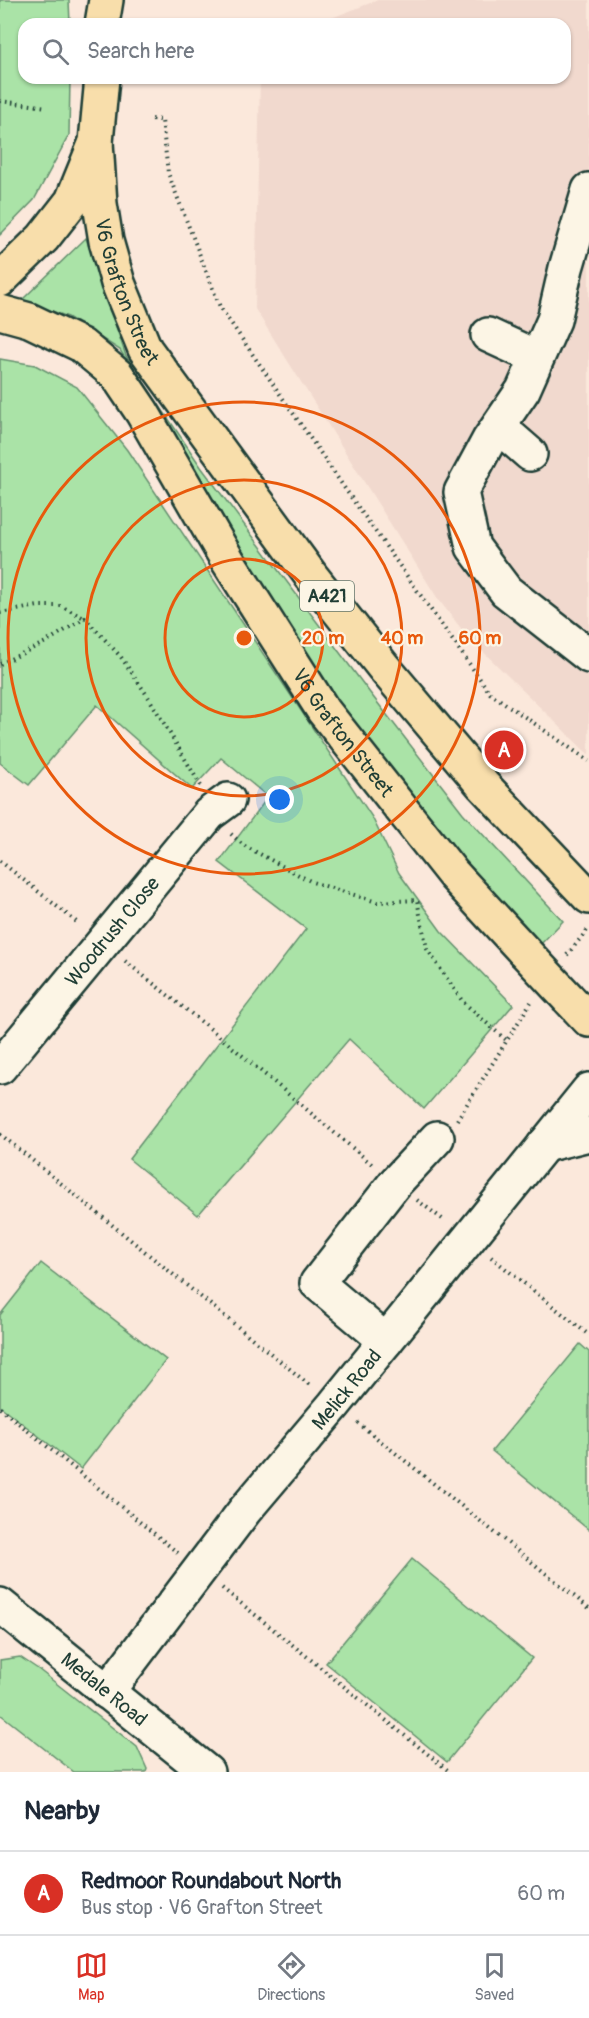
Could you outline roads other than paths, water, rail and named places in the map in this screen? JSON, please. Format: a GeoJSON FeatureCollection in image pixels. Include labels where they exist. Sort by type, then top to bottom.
{"type":"FeatureCollection","features":[{"type":"Feature","properties":{"kind":"highway"},"geometry":{"type":"LineString","coordinates":[[98,0],[101,18]]}},
{"type":"Feature","properties":{"kind":"highway"},"geometry":{"type":"LineString","coordinates":[[103,18],[106,0]]}},
{"type":"Feature","properties":{"kind":"highway","name":"A421"},"geometry":{"type":"LineString","coordinates":[[0,280],[43,238],[72,201],[96,142],[101,84]]}},
{"type":"Feature","properties":{"kind":"highway","name":"V6 Grafton Street"},"geometry":{"type":"LineString","coordinates":[[96,142],[100,204],[106,241],[118,283],[145,349],[312,577],[385,669],[483,785],[584,894]]}},
{"type":"Feature","properties":{"kind":"highway","name":"V6 Grafton Street"},"geometry":{"type":"LineString","coordinates":[[0,312],[28,320],[81,345],[117,375],[142,412],[228,561],[323,710],[453,874],[579,1009]]}},
{"type":"Feature","properties":{"kind":"street"},"geometry":{"type":"LineString","coordinates":[[589,190],[577,282],[554,320],[523,390],[489,440],[461,492],[473,548],[506,591],[589,656]]}},
{"type":"Feature","properties":{"kind":"street"},"geometry":{"type":"LineString","coordinates":[[488,335],[536,357]]}},
{"type":"Feature","properties":{"kind":"street"},"geometry":{"type":"LineString","coordinates":[[499,427],[530,454]]}},
{"type":"Feature","properties":{"kind":"street","name":"Woodrush Close"},"geometry":{"type":"LineString","coordinates":[[0,1067],[102,942],[218,807]]}},
{"type":"Feature","properties":{"kind":"street","name":"Melick Road"},"geometry":{"type":"LineString","coordinates":[[106,1692],[245,1510],[334,1405],[589,1090]]}},
{"type":"Feature","properties":{"kind":"street"},"geometry":{"type":"LineString","coordinates":[[544,1145],[589,1134]]}},
{"type":"Feature","properties":{"kind":"street"},"geometry":{"type":"LineString","coordinates":[[386,1341],[317,1283],[395,1183],[437,1138]]}},
{"type":"Feature","properties":{"kind":"street","name":"Medale Road"},"geometry":{"type":"LineString","coordinates":[[4,1616],[106,1692],[198,1769]]}},
{"type":"Feature","properties":{"kind":"place","name":"Redmoor Roundabout North"},"geometry":{"type":"Point","coordinates":[504,750]}}]}
